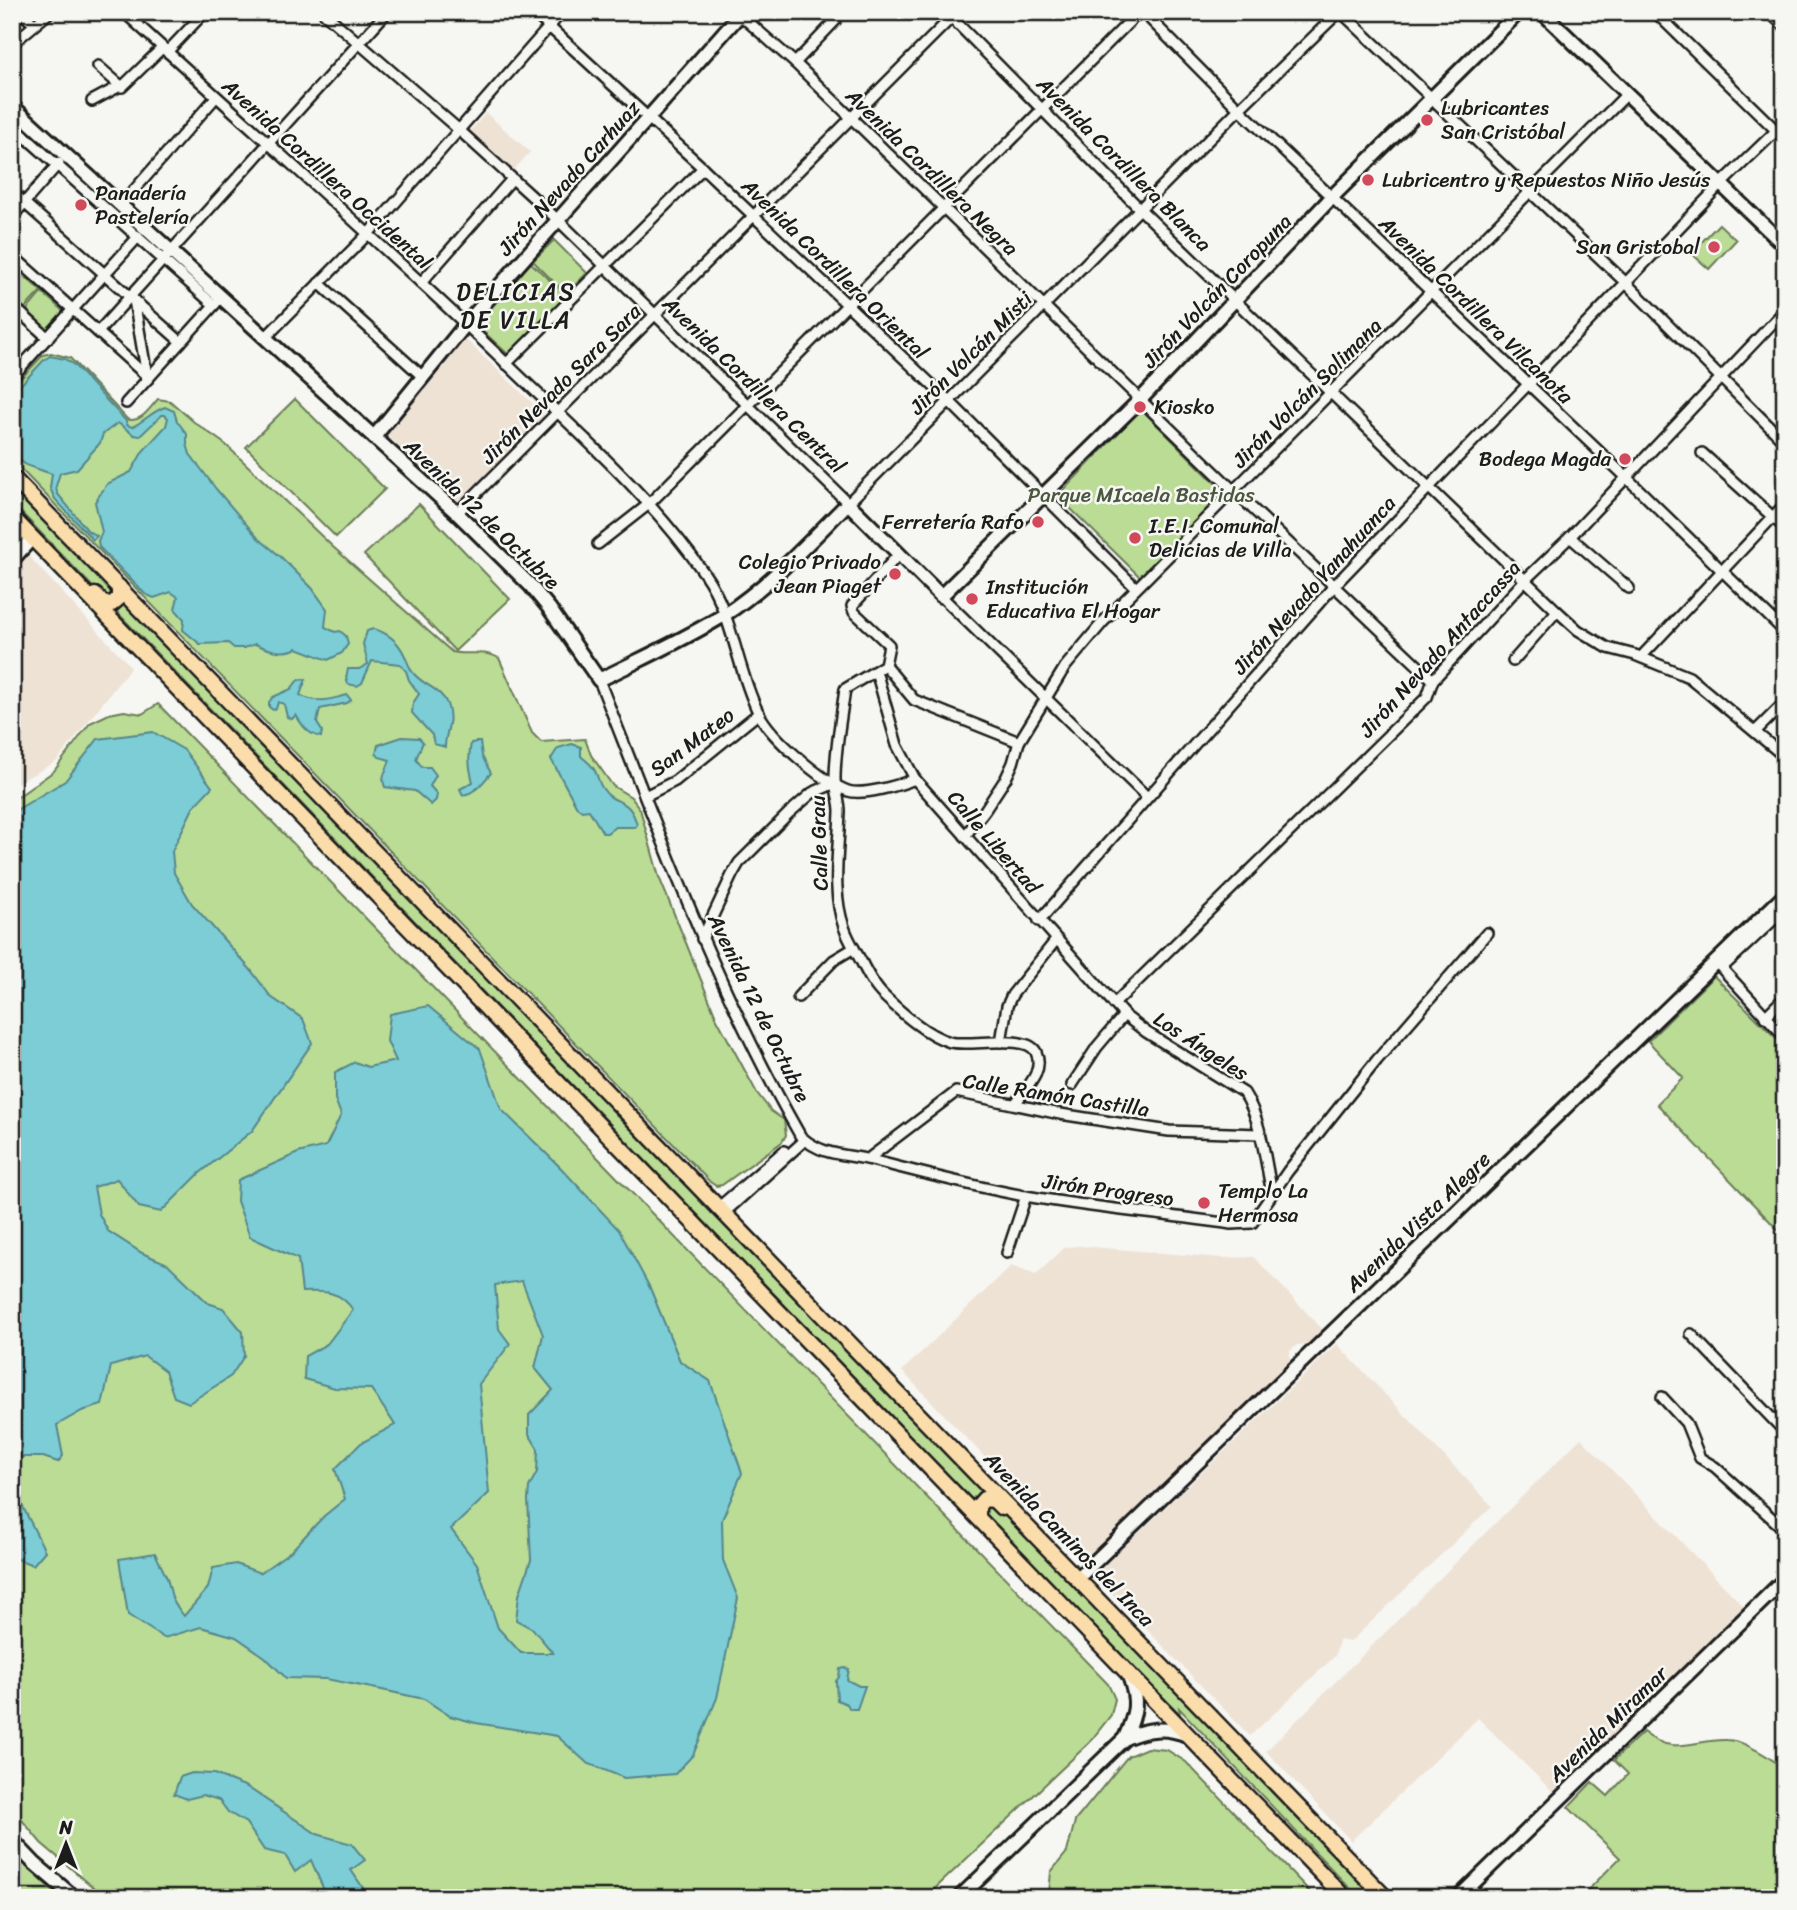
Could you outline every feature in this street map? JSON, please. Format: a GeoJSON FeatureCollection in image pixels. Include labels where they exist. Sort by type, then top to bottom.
{"type":"FeatureCollection","features":[{"type":"Feature","properties":{"kind":"main road","name":"Avenida Caminos del Inca"},"geometry":{"type":"LineString","coordinates":[[12,477],[1386,1898]]}},
{"type":"Feature","properties":{"kind":"main road"},"geometry":{"type":"LineString","coordinates":[[22,528],[1187,1735],[1341,1893],[1353,1894],[1357,1898]]}},
{"type":"Feature","properties":{"kind":"main road"},"geometry":{"type":"LineString","coordinates":[[72,579],[82,580],[106,604],[118,600],[121,592],[118,587]]}},
{"type":"Feature","properties":{"kind":"main road"},"geometry":{"type":"LineString","coordinates":[[978,1517],[979,1503],[991,1498],[1018,1524],[1031,1529]]}},
{"type":"Feature","properties":{"kind":"street"},"geometry":{"type":"LineString","coordinates":[[21,12],[34,24]]}},
{"type":"Feature","properties":{"kind":"street"},"geometry":{"type":"LineString","coordinates":[[12,44],[50,12]]}},
{"type":"Feature","properties":{"kind":"street","name":"Avenida Cordillera Occidental"},"geometry":{"type":"LineString","coordinates":[[124,12],[466,324],[649,504],[705,575],[725,614],[744,676],[759,713],[805,765],[849,792],[894,788],[915,779]]}},
{"type":"Feature","properties":{"kind":"street"},"geometry":{"type":"LineString","coordinates":[[92,101],[120,86],[121,88],[205,12]]}},
{"type":"Feature","properties":{"kind":"street","name":"Avenida Cordillera Central"},"geometry":{"type":"LineString","coordinates":[[323,12],[558,220],[1147,797]]}},
{"type":"Feature","properties":{"kind":"street"},"geometry":{"type":"LineString","coordinates":[[98,332],[132,298],[166,254],[387,12]]}},
{"type":"Feature","properties":{"kind":"street","name":"Avenida Cordillera Oriental"},"geometry":{"type":"LineString","coordinates":[[533,12],[703,168],[949,401],[1136,588]]}},
{"type":"Feature","properties":{"kind":"street"},"geometry":{"type":"LineString","coordinates":[[265,337],[368,234],[562,12]]}},
{"type":"Feature","properties":{"kind":"street"},"geometry":{"type":"LineString","coordinates":[[598,544],[649,504],[1141,12]]}},
{"type":"Feature","properties":{"kind":"street","name":"Avenida Cordillera Vilcanota"},"geometry":{"type":"LineString","coordinates":[[1141,12],[1785,632]]}},
{"type":"Feature","properties":{"kind":"street"},"geometry":{"type":"LineString","coordinates":[[1340,12],[1626,283],[1785,442]]}},
{"type":"Feature","properties":{"kind":"street","name":"Jirón Volcán Misti"},"geometry":{"type":"LineString","coordinates":[[599,680],[665,648],[725,614],[785,565],[1046,306],[1239,109],[1340,12]]}},
{"type":"Feature","properties":{"kind":"street","name":"Jirón Volcán Coropuna"},"geometry":{"type":"LineString","coordinates":[[941,596],[1141,399],[1333,197],[1519,12]]}},
{"type":"Feature","properties":{"kind":"street"},"geometry":{"type":"LineString","coordinates":[[1542,12],[1785,246]]}},
{"type":"Feature","properties":{"kind":"street"},"geometry":{"type":"LineString","coordinates":[[1655,12],[1785,139]]}},
{"type":"Feature","properties":{"kind":"street"},"geometry":{"type":"LineString","coordinates":[[1769,12],[1785,27]]}},
{"type":"Feature","properties":{"kind":"street","name":"Avenida Cordillera Negra"},"geometry":{"type":"LineString","coordinates":[[739,13],[795,63],[1234,491],[1433,680]]}},
{"type":"Feature","properties":{"kind":"street","name":"Jirón Nevado Carhuaz"},"geometry":{"type":"LineString","coordinates":[[374,437],[466,324],[739,13]]}},
{"type":"Feature","properties":{"kind":"street","name":"Avenida Cordillera Blanca"},"geometry":{"type":"LineString","coordinates":[[952,14],[1140,209],[1237,299],[1578,630],[1608,648],[1641,657],[1689,677],[1785,757]]}},
{"type":"Feature","properties":{"kind":"street","name":"Jirón Nevado Sara Sara"},"geometry":{"type":"LineString","coordinates":[[457,513],[852,119],[952,14]]}},
{"type":"Feature","properties":{"kind":"street"},"geometry":{"type":"LineString","coordinates":[[795,63],[836,19]]}},
{"type":"Feature","properties":{"kind":"street"},"geometry":{"type":"LineString","coordinates":[[98,66],[120,86]]}},
{"type":"Feature","properties":{"kind":"street","name":"Jirón Volcán Solimana"},"geometry":{"type":"LineString","coordinates":[[965,836],[1006,778],[1019,742],[1065,667],[1084,642],[1628,94]]}},
{"type":"Feature","properties":{"kind":"street"},"geometry":{"type":"LineString","coordinates":[[121,205],[216,97]]}},
{"type":"Feature","properties":{"kind":"street","name":"Avenida 12 de Octubre"},"geometry":{"type":"LineString","coordinates":[[12,106],[138,237],[166,254]]}},
{"type":"Feature","properties":{"kind":"street","name":"Avenida 12 de Octubre"},"geometry":{"type":"LineString","coordinates":[[12,125],[121,205],[166,254],[218,301],[265,337],[457,513],[530,584],[549,608],[599,680],[702,939],[742,1027],[803,1138]]}},
{"type":"Feature","properties":{"kind":"street","name":"Jirón Nevado Yanahuanca"},"geometry":{"type":"LineString","coordinates":[[1039,921],[1334,586],[1721,184],[1776,131]]}},
{"type":"Feature","properties":{"kind":"street"},"geometry":{"type":"LineString","coordinates":[[12,217],[62,160]]}},
{"type":"Feature","properties":{"kind":"street"},"geometry":{"type":"LineString","coordinates":[[506,363],[703,168]]}},
{"type":"Feature","properties":{"kind":"street"},"geometry":{"type":"LineString","coordinates":[[421,283],[512,179]]}},
{"type":"Feature","properties":{"kind":"street"},"geometry":{"type":"LineString","coordinates":[[12,192],[181,342]]}},
{"type":"Feature","properties":{"kind":"street"},"geometry":{"type":"LineString","coordinates":[[14,372],[138,237]]}},
{"type":"Feature","properties":{"kind":"street"},"geometry":{"type":"LineString","coordinates":[[12,255],[148,377]]}},
{"type":"Feature","properties":{"kind":"street"},"geometry":{"type":"LineString","coordinates":[[318,283],[423,377]]}},
{"type":"Feature","properties":{"kind":"street"},"geometry":{"type":"LineString","coordinates":[[132,298],[148,377]]}},
{"type":"Feature","properties":{"kind":"street"},"geometry":{"type":"LineString","coordinates":[[126,403],[218,301]]}},
{"type":"Feature","properties":{"kind":"street"},"geometry":{"type":"LineString","coordinates":[[12,305],[48,338]]}},
{"type":"Feature","properties":{"kind":"street","name":"Jirón Nevado Antaccassa"},"geometry":{"type":"LineString","coordinates":[[1114,1004],[1427,697],[1433,680],[1525,580],[1570,537],[1785,310]]}},
{"type":"Feature","properties":{"kind":"street"},"geometry":{"type":"LineString","coordinates":[[1702,453],[1785,528]]}},
{"type":"Feature","properties":{"kind":"street"},"geometry":{"type":"LineString","coordinates":[[1641,657],[1785,504]]}},
{"type":"Feature","properties":{"kind":"street"},"geometry":{"type":"LineString","coordinates":[[12,540],[22,528]]}},
{"type":"Feature","properties":{"kind":"street"},"geometry":{"type":"LineString","coordinates":[[12,560],[22,528]]}},
{"type":"Feature","properties":{"kind":"street"},"geometry":{"type":"LineString","coordinates":[[1570,537],[1629,589]]}},
{"type":"Feature","properties":{"kind":"street"},"geometry":{"type":"LineString","coordinates":[[876,671],[886,660],[889,645],[854,612],[852,606],[899,554]]}},
{"type":"Feature","properties":{"kind":"street"},"geometry":{"type":"LineString","coordinates":[[1513,661],[1557,611]]}},
{"type":"Feature","properties":{"kind":"street"},"geometry":{"type":"LineString","coordinates":[[886,660],[914,699],[1019,742]]}},
{"type":"Feature","properties":{"kind":"street","name":"Calle Libertad"},"geometry":{"type":"LineString","coordinates":[[876,671],[897,745],[915,779],[1124,1014]]}},
{"type":"Feature","properties":{"kind":"street","name":"Calle Grau"},"geometry":{"type":"LineString","coordinates":[[876,671],[845,689],[835,762],[835,783],[840,806],[837,896],[844,927],[867,974],[883,995],[932,1034],[964,1044],[1026,1042],[1034,1048],[1038,1068],[1032,1082],[1015,1104]]}},
{"type":"Feature","properties":{"kind":"street"},"geometry":{"type":"LineString","coordinates":[[1756,731],[1785,702]]}},
{"type":"Feature","properties":{"kind":"street","name":"San Mateo"},"geometry":{"type":"LineString","coordinates":[[645,796],[675,781],[759,713]]}},
{"type":"Feature","properties":{"kind":"street"},"geometry":{"type":"LineString","coordinates":[[702,939],[740,863],[812,793],[835,783]]}},
{"type":"Feature","properties":{"kind":"street","name":"Avenida Vista Alegre"},"geometry":{"type":"LineString","coordinates":[[1078,1578],[1719,965],[1785,895]]}},
{"type":"Feature","properties":{"kind":"street"},"geometry":{"type":"LineString","coordinates":[[1785,909],[1719,965],[1785,1037]]}},
{"type":"Feature","properties":{"kind":"street","name":"Jirón Progreso"},"geometry":{"type":"LineString","coordinates":[[803,1138],[826,1153],[868,1159],[955,1182],[1026,1196],[1242,1225],[1252,1223],[1272,1193],[1377,1060],[1487,933]]}},
{"type":"Feature","properties":{"kind":"street"},"geometry":{"type":"LineString","coordinates":[[1001,1042],[1007,1006],[1012,995],[1056,940]]}},
{"type":"Feature","properties":{"kind":"street"},"geometry":{"type":"LineString","coordinates":[[798,997],[834,960],[854,948]]}},
{"type":"Feature","properties":{"kind":"street"},"geometry":{"type":"LineString","coordinates":[[1765,1017],[1785,997]]}},
{"type":"Feature","properties":{"kind":"street"},"geometry":{"type":"LineString","coordinates":[[1072,1085],[1097,1047],[1124,1014]]}},
{"type":"Feature","properties":{"kind":"street","name":"Los Ángeles"},"geometry":{"type":"LineString","coordinates":[[1124,1014],[1146,1032],[1244,1093],[1250,1103],[1259,1134],[1272,1193]]}},
{"type":"Feature","properties":{"kind":"street","name":"Calle Ramón Castilla"},"geometry":{"type":"LineString","coordinates":[[868,1159],[953,1093],[1060,1114],[1169,1131],[1259,1134]]}},
{"type":"Feature","properties":{"kind":"street"},"geometry":{"type":"LineString","coordinates":[[722,1210],[803,1138]]}},
{"type":"Feature","properties":{"kind":"street"},"geometry":{"type":"LineString","coordinates":[[1007,1253],[1026,1196]]}},
{"type":"Feature","properties":{"kind":"street"},"geometry":{"type":"LineString","coordinates":[[1690,1334],[1785,1432]]}},
{"type":"Feature","properties":{"kind":"street"},"geometry":{"type":"LineString","coordinates":[[1662,1397],[1686,1423],[1700,1458],[1715,1467],[1785,1530]]}},
{"type":"Feature","properties":{"kind":"street","name":"Avenida Miramar"},"geometry":{"type":"LineString","coordinates":[[1458,1898],[1785,1579]]}},
{"type":"Feature","properties":{"kind":"street"},"geometry":{"type":"LineString","coordinates":[[1125,1738],[1136,1708],[1135,1692],[1129,1675]]}},
{"type":"Feature","properties":{"kind":"street"},"geometry":{"type":"LineString","coordinates":[[959,1898],[1125,1738],[1144,1730],[1158,1729],[1172,1729],[1187,1735]]}},
{"type":"Feature","properties":{"kind":"street"},"geometry":{"type":"LineString","coordinates":[[12,1840],[75,1898]]}},
{"type":"Feature","properties":{"kind":"shaded area"},"geometry":{"type":"Polygon","coordinates":[[[486,113],[530,152],[514,170],[470,131],[486,113]]]}},
{"type":"Feature","properties":{"kind":"shaded area"},"geometry":{"type":"Polygon","coordinates":[[[462,340],[466,340],[543,413],[543,418],[457,502],[435,480],[435,476],[428,470],[424,471],[386,434],[462,340]]]}},
{"type":"Feature","properties":{"kind":"shaded area"},"geometry":{"type":"Polygon","coordinates":[[[12,538],[131,667],[57,761],[12,786],[12,538]]]}},
{"type":"Feature","properties":{"kind":"shaded area"},"geometry":{"type":"Polygon","coordinates":[[[1065,1247],[1222,1258],[1254,1257],[1323,1330],[1310,1344],[1297,1345],[1290,1351],[1289,1364],[1098,1550],[1086,1554],[1074,1550],[902,1371],[1011,1266],[1036,1275],[1065,1247]]]}},
{"type":"Feature","properties":{"kind":"shaded area"},"geometry":{"type":"Polygon","coordinates":[[[1337,1344],[1492,1506],[1350,1642],[1339,1640],[1335,1656],[1250,1736],[1094,1575],[1337,1344]]]}},
{"type":"Feature","properties":{"kind":"shaded area"},"geometry":{"type":"Polygon","coordinates":[[[1581,1438],[1746,1609],[1553,1792],[1478,1718],[1351,1841],[1266,1751],[1581,1438]]]}},
{"type":"Feature","properties":{"kind":"green space","name":"San Gristobal"},"geometry":{"type":"Polygon","coordinates":[[[1719,224],[1736,240],[1709,269],[1691,253],[1719,224]]]}},
{"type":"Feature","properties":{"kind":"green space"},"geometry":{"type":"Polygon","coordinates":[[[554,240],[587,273],[566,294],[533,261],[554,240]]]}},
{"type":"Feature","properties":{"kind":"green space"},"geometry":{"type":"Polygon","coordinates":[[[530,262],[567,296],[510,356],[474,323],[530,262]]]}},
{"type":"Feature","properties":{"kind":"green space"},"geometry":{"type":"Polygon","coordinates":[[[12,265],[41,291],[24,309],[12,298],[12,265]]]}},
{"type":"Feature","properties":{"kind":"green space"},"geometry":{"type":"Polygon","coordinates":[[[42,292],[65,313],[48,331],[26,311],[42,292]]]}},
{"type":"Feature","properties":{"kind":"green space"},"geometry":{"type":"Polygon","coordinates":[[[51,353],[70,358],[127,419],[140,418],[158,399],[170,401],[225,444],[333,547],[452,652],[487,654],[499,658],[532,733],[541,742],[585,739],[591,755],[613,786],[631,797],[640,809],[659,877],[717,1019],[757,1093],[771,1111],[784,1120],[786,1135],[782,1142],[722,1185],[716,1186],[710,1182],[12,460],[12,388],[43,355],[51,353]]]}},
{"type":"Feature","properties":{"kind":"green space"},"geometry":{"type":"Polygon","coordinates":[[[295,399],[385,489],[336,537],[246,447],[295,399]]]}},
{"type":"Feature","properties":{"kind":"green space","name":"Parque MIcaela Bastidas"},"geometry":{"type":"Polygon","coordinates":[[[1141,409],[1226,494],[1141,578],[1067,505],[1056,498],[1141,409]]]}},
{"type":"Feature","properties":{"kind":"green space"},"geometry":{"type":"Polygon","coordinates":[[[12,488],[1382,1898],[1359,1898],[1179,1708],[1180,1714],[1138,1672],[12,503],[12,488]]]}},
{"type":"Feature","properties":{"kind":"green space"},"geometry":{"type":"Polygon","coordinates":[[[419,504],[510,599],[455,651],[364,555],[419,504]]]}},
{"type":"Feature","properties":{"kind":"green space"},"geometry":{"type":"Polygon","coordinates":[[[158,704],[1108,1684],[1115,1699],[1111,1715],[1089,1743],[925,1898],[106,1898],[41,1843],[12,1808],[12,801],[54,771],[90,723],[109,714],[124,711],[142,714],[158,704]]]}},
{"type":"Feature","properties":{"kind":"green space"},"geometry":{"type":"Polygon","coordinates":[[[1714,976],[1785,1047],[1785,1237],[1657,1104],[1683,1078],[1648,1041],[1714,976]]]}},
{"type":"Feature","properties":{"kind":"green space"},"geometry":{"type":"Polygon","coordinates":[[[1643,1732],[1664,1744],[1684,1745],[1715,1740],[1742,1743],[1785,1770],[1785,1898],[1580,1898],[1620,1858],[1568,1807],[1592,1782],[1608,1796],[1628,1774],[1614,1760],[1643,1732]]]}},
{"type":"Feature","properties":{"kind":"green space"},"geometry":{"type":"Polygon","coordinates":[[[1147,1748],[1167,1750],[1186,1762],[1316,1898],[1041,1898],[1049,1893],[1051,1872],[1067,1852],[1075,1821],[1128,1756],[1147,1748]]]}},
{"type":"Feature","properties":{"kind":"green space"},"geometry":{"type":"Polygon","coordinates":[[[12,1849],[23,1862],[60,1898],[12,1898],[12,1849]]]}},
{"type":"Feature","properties":{"kind":"water"},"geometry":{"type":"Polygon","coordinates":[[[50,356],[65,359],[74,365],[127,425],[132,427],[165,407],[174,411],[177,421],[187,434],[190,454],[216,489],[258,538],[312,588],[327,609],[325,627],[335,632],[340,631],[346,636],[348,644],[342,653],[328,660],[297,648],[282,651],[255,644],[234,648],[228,643],[200,644],[183,630],[184,619],[175,609],[178,597],[171,592],[154,598],[145,594],[99,547],[98,541],[102,532],[95,502],[107,484],[131,472],[143,451],[166,426],[168,418],[162,415],[140,436],[134,435],[118,423],[103,434],[100,443],[77,469],[60,473],[57,493],[88,531],[97,536],[93,540],[55,499],[50,488],[52,474],[26,465],[12,454],[12,394],[50,356]]]}},
{"type":"Feature","properties":{"kind":"water"},"geometry":{"type":"Polygon","coordinates":[[[373,629],[394,640],[419,679],[444,699],[450,716],[445,747],[434,744],[432,735],[412,713],[413,703],[419,694],[400,664],[372,661],[362,683],[357,686],[348,684],[348,669],[359,669],[368,664],[363,644],[367,631],[373,629]]]}},
{"type":"Feature","properties":{"kind":"water"},"geometry":{"type":"Polygon","coordinates":[[[306,679],[300,695],[306,698],[323,700],[347,695],[351,700],[320,709],[317,723],[322,731],[321,737],[309,732],[296,715],[292,719],[287,717],[284,704],[278,702],[273,710],[269,707],[273,697],[291,689],[298,680],[306,679]]]}},
{"type":"Feature","properties":{"kind":"water"},"geometry":{"type":"Polygon","coordinates":[[[153,732],[184,750],[212,787],[194,806],[172,851],[174,873],[192,904],[250,969],[271,997],[303,1019],[312,1043],[252,1131],[200,1173],[161,1212],[139,1207],[117,1179],[94,1187],[99,1214],[108,1231],[142,1253],[168,1264],[208,1303],[223,1308],[243,1332],[244,1356],[231,1376],[189,1403],[174,1397],[165,1371],[145,1356],[111,1366],[102,1405],[82,1411],[57,1425],[63,1456],[58,1462],[43,1457],[12,1457],[12,815],[65,781],[98,739],[153,732]]]}},
{"type":"Feature","properties":{"kind":"water"},"geometry":{"type":"Polygon","coordinates":[[[402,737],[419,738],[423,742],[416,759],[422,767],[430,767],[436,775],[430,786],[437,794],[436,800],[431,805],[415,791],[385,787],[384,776],[390,760],[379,757],[376,753],[378,745],[402,737]]]}},
{"type":"Feature","properties":{"kind":"water"},"geometry":{"type":"Polygon","coordinates":[[[480,742],[482,756],[491,773],[476,789],[463,795],[460,789],[473,782],[469,753],[471,743],[480,742]]]}},
{"type":"Feature","properties":{"kind":"water"},"geometry":{"type":"Polygon","coordinates":[[[572,744],[581,747],[581,756],[592,766],[601,787],[612,798],[630,809],[637,825],[635,827],[615,827],[603,833],[589,810],[582,811],[577,807],[551,759],[558,748],[572,744]]]}},
{"type":"Feature","properties":{"kind":"water"},"geometry":{"type":"Polygon","coordinates":[[[428,1006],[480,1049],[501,1109],[619,1230],[650,1288],[680,1361],[710,1381],[742,1473],[722,1520],[723,1560],[738,1598],[717,1698],[693,1755],[675,1774],[624,1778],[587,1763],[557,1736],[476,1723],[450,1716],[424,1699],[382,1690],[326,1679],[286,1678],[265,1657],[236,1637],[201,1627],[164,1638],[128,1615],[119,1559],[155,1553],[167,1578],[173,1601],[184,1616],[208,1588],[213,1568],[236,1564],[260,1573],[291,1551],[324,1516],[345,1499],[335,1469],[361,1443],[395,1425],[371,1389],[335,1388],[304,1379],[305,1356],[327,1344],[353,1310],[337,1295],[302,1292],[298,1259],[250,1237],[237,1201],[238,1180],[298,1153],[326,1146],[341,1115],[335,1099],[335,1072],[355,1062],[368,1067],[396,1061],[387,1041],[390,1014],[428,1006]],[[522,1281],[495,1285],[499,1329],[510,1344],[479,1384],[489,1493],[451,1529],[477,1564],[498,1628],[521,1653],[553,1653],[533,1629],[516,1620],[519,1595],[531,1560],[528,1500],[529,1487],[537,1472],[538,1449],[529,1434],[529,1415],[553,1390],[535,1368],[543,1335],[522,1281]]]}},
{"type":"Feature","properties":{"kind":"water"},"geometry":{"type":"Polygon","coordinates":[[[12,1485],[45,1551],[33,1565],[12,1557],[12,1485]]]}},
{"type":"Feature","properties":{"kind":"water"},"geometry":{"type":"Polygon","coordinates":[[[840,1669],[849,1669],[847,1680],[865,1686],[857,1709],[850,1709],[847,1704],[837,1700],[836,1681],[840,1669]]]}},
{"type":"Feature","properties":{"kind":"water"},"geometry":{"type":"Polygon","coordinates":[[[192,1773],[214,1774],[247,1787],[317,1834],[352,1844],[365,1860],[351,1870],[367,1894],[360,1898],[325,1898],[311,1860],[295,1872],[285,1855],[264,1850],[246,1823],[228,1812],[219,1800],[203,1795],[187,1799],[174,1794],[180,1777],[192,1773]]]}},
{"type":"Feature","properties":{"kind":"place","name":"Lubricantes San Cristóbal"},"geometry":{"type":"Point","coordinates":[1427,120]}},
{"type":"Feature","properties":{"kind":"place","name":"Lubricentro y Repuestos Niño Jesús"},"geometry":{"type":"Point","coordinates":[1368,180]}},
{"type":"Feature","properties":{"kind":"place","name":"Panadería Pastelería"},"geometry":{"type":"Point","coordinates":[81,205]}},
{"type":"Feature","properties":{"kind":"place","name":"San Gristobal"},"geometry":{"type":"Point","coordinates":[1714,247]}},
{"type":"Feature","properties":{"kind":"place","name":"Kiosko"},"geometry":{"type":"Point","coordinates":[1140,407]}},
{"type":"Feature","properties":{"kind":"place","name":"Bodega Magda"},"geometry":{"type":"Point","coordinates":[1625,459]}},
{"type":"Feature","properties":{"kind":"place","name":"Ferretería Rafo"},"geometry":{"type":"Point","coordinates":[1038,522]}},
{"type":"Feature","properties":{"kind":"place","name":"I.E.I. Comunal Delicias de Villa"},"geometry":{"type":"Point","coordinates":[1135,538]}},
{"type":"Feature","properties":{"kind":"place","name":"Colegio Privado Jean Piaget"},"geometry":{"type":"Point","coordinates":[895,574]}},
{"type":"Feature","properties":{"kind":"place","name":"Institución Educativa El Hogar"},"geometry":{"type":"Point","coordinates":[972,599]}},
{"type":"Feature","properties":{"kind":"place","name":"Templo La Hermosa"},"geometry":{"type":"Point","coordinates":[1204,1203]}},
{"type":"Feature","properties":{"kind":"district","name":"DELICIAS DE VILLA"},"geometry":{"type":"Point","coordinates":[516,306]}}]}
